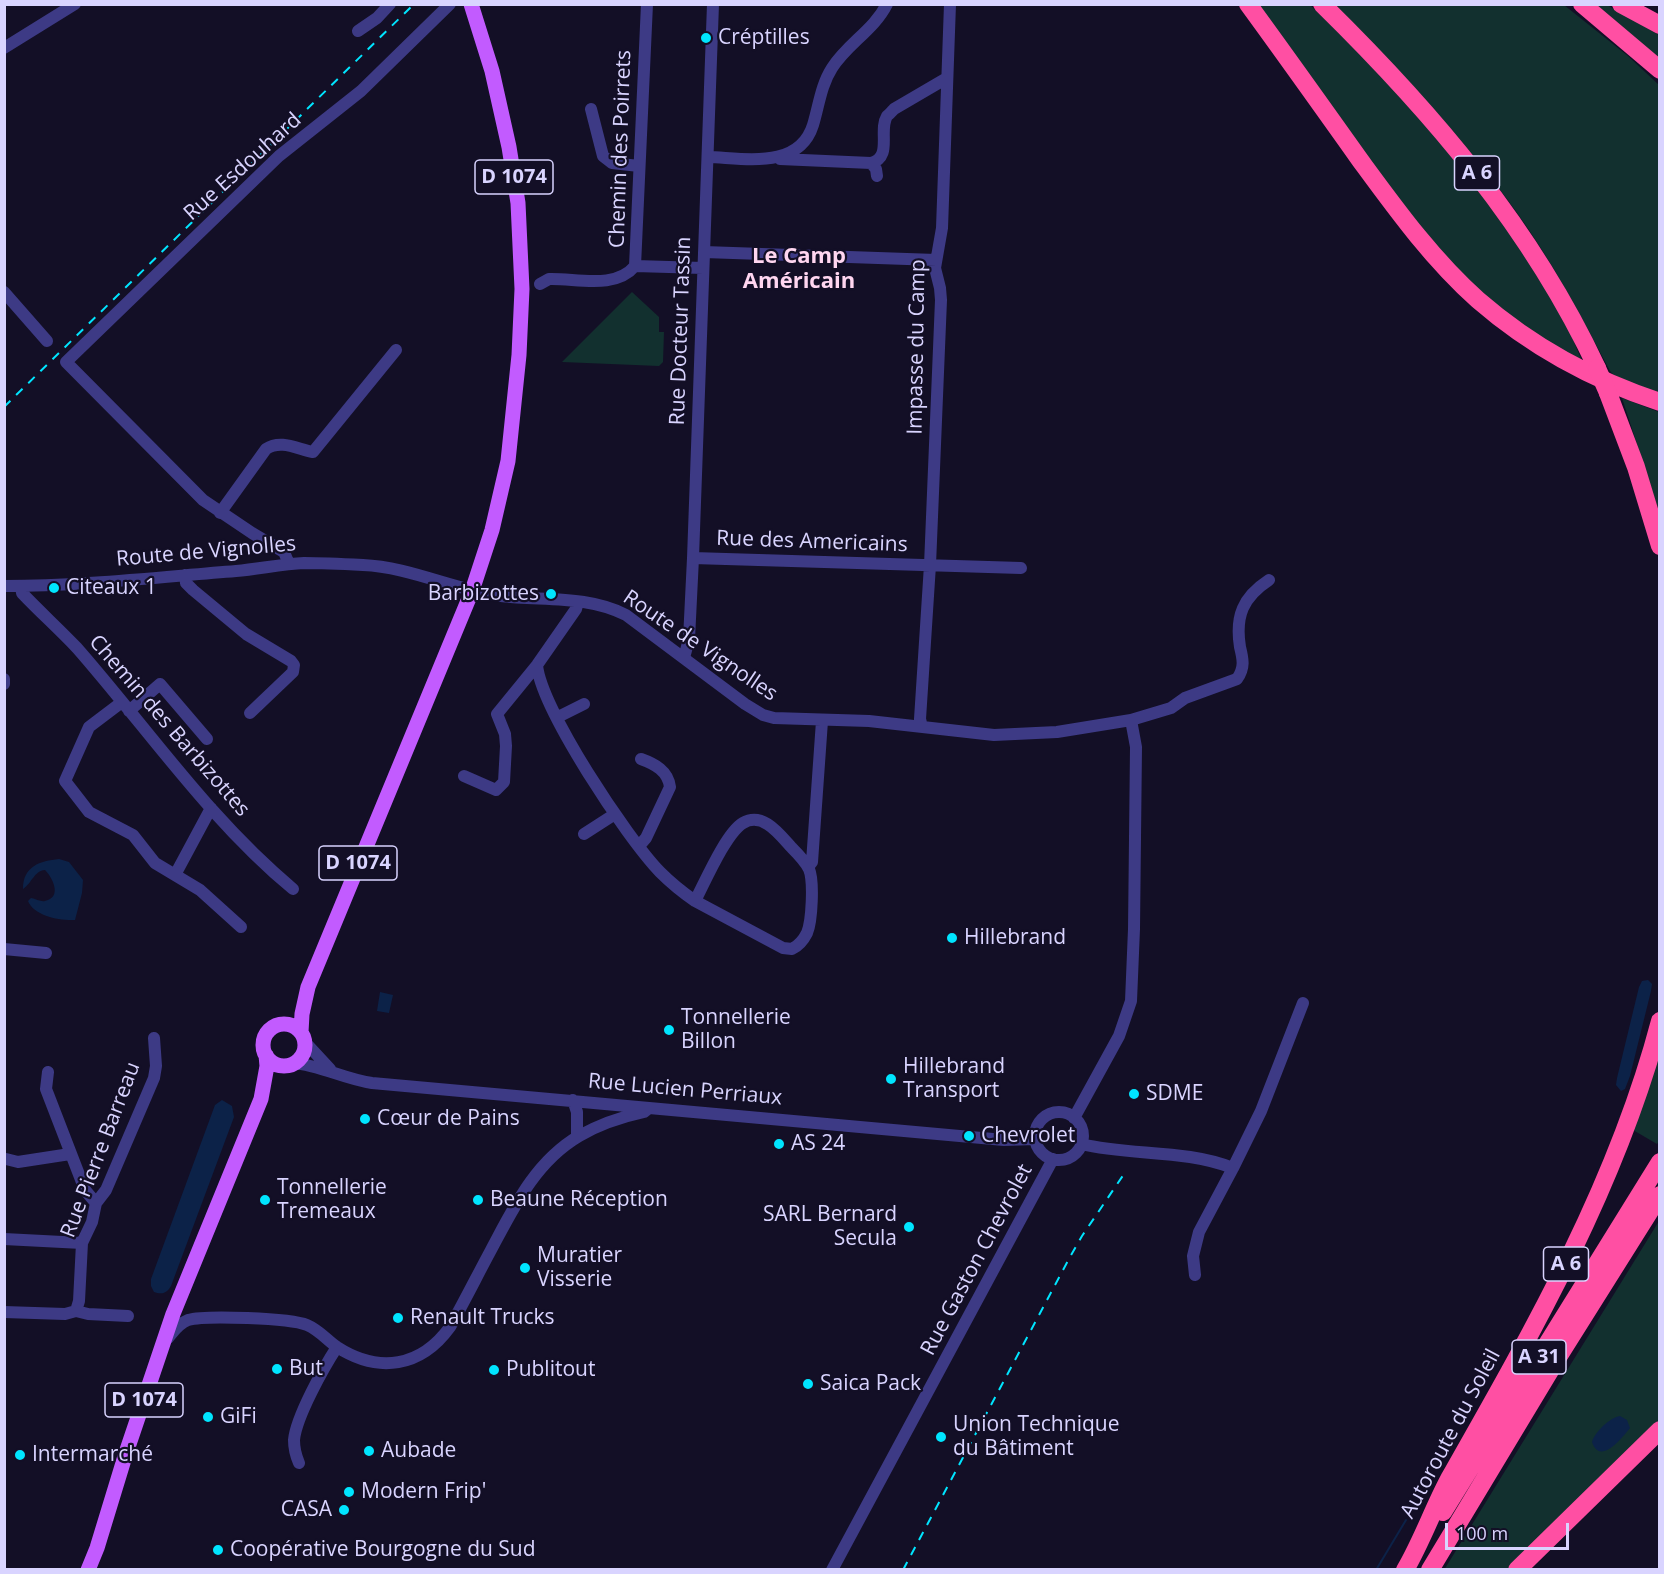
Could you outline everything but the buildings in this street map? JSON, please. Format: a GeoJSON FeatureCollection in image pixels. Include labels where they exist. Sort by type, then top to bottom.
{"type":"FeatureCollection","features":[{"type":"Feature","properties":{"kind":"highway"},"geometry":{"type":"LineString","coordinates":[[1248,4],[1401,215],[1466,289],[1509,325],[1557,357],[1605,381],[1659,402]]}},
{"type":"Feature","properties":{"kind":"highway","name":"A 6"},"geometry":{"type":"LineString","coordinates":[[1322,4],[1417,101],[1493,193],[1546,273],[1608,393],[1636,467],[1659,546]]}},
{"type":"Feature","properties":{"kind":"highway"},"geometry":{"type":"LineString","coordinates":[[1582,4],[1659,70]]}},
{"type":"Feature","properties":{"kind":"highway"},"geometry":{"type":"LineString","coordinates":[[1621,4],[1659,25]]}},
{"type":"Feature","properties":{"kind":"highway","name":"Autoroute du Soleil"},"geometry":{"type":"LineString","coordinates":[[1406,1569],[1441,1494],[1538,1318],[1591,1213],[1633,1108],[1659,1021]]}},
{"type":"Feature","properties":{"kind":"highway","name":"A 31"},"geometry":{"type":"LineString","coordinates":[[1416,1551],[1452,1500],[1659,1162]]}},
{"type":"Feature","properties":{"kind":"highway","name":"A 31"},"geometry":{"type":"LineString","coordinates":[[1431,1569],[1659,1194]]}},
{"type":"Feature","properties":{"kind":"highway"},"geometry":{"type":"LineString","coordinates":[[1517,1569],[1659,1430]]}},
{"type":"Feature","properties":{"kind":"main road","name":"D 1074"},"geometry":{"type":"LineString","coordinates":[[303,1037],[302,1014],[308,987],[409,739],[435,685],[502,493],[508,461],[519,355],[522,288],[518,203],[496,87],[471,4]]}},
{"type":"Feature","properties":{"kind":"main road","name":"D 1074"},"geometry":{"type":"LineString","coordinates":[[280,1024],[308,987]]}},
{"type":"Feature","properties":{"kind":"main road"},"geometry":{"type":"LineString","coordinates":[[280,1024],[295,1027],[303,1037],[302,1055],[291,1064],[276,1064],[266,1056],[263,1044],[270,1029],[280,1024]]}},
{"type":"Feature","properties":{"kind":"main road","name":"D 1074"},"geometry":{"type":"LineString","coordinates":[[88,1569],[97,1548],[162,1346],[261,1099],[266,1076],[266,1056]]}},
{"type":"Feature","properties":{"kind":"main road","name":"D 1074"},"geometry":{"type":"LineString","coordinates":[[261,1099],[291,1064]]}},
{"type":"Feature","properties":{"kind":"main road","name":"D 1074"},"geometry":{"type":"LineString","coordinates":[[94,1569],[97,1548]]}},
{"type":"Feature","properties":{"kind":"street"},"geometry":{"type":"LineString","coordinates":[[358,31],[377,18],[390,4]]}},
{"type":"Feature","properties":{"kind":"street","name":"Rue Esdouhard"},"geometry":{"type":"LineString","coordinates":[[220,513],[203,500],[66,362],[279,156],[361,91],[450,4]]}},
{"type":"Feature","properties":{"kind":"street","name":"Chemin des Poirrets"},"geometry":{"type":"LineString","coordinates":[[540,284],[549,279],[611,280],[625,275],[635,266],[647,4]]}},
{"type":"Feature","properties":{"kind":"street","name":"Rue Docteur Tassin"},"geometry":{"type":"LineString","coordinates":[[684,658],[689,639],[693,558],[713,4]]}},
{"type":"Feature","properties":{"kind":"street"},"geometry":{"type":"LineString","coordinates":[[776,158],[794,151],[807,138],[814,123],[824,82],[832,67],[878,18],[886,4]]}},
{"type":"Feature","properties":{"kind":"street","name":"Impasse du Camp"},"geometry":{"type":"LineString","coordinates":[[922,727],[920,719],[930,565],[940,300],[935,268],[942,228],[950,4]]}},
{"type":"Feature","properties":{"kind":"street"},"geometry":{"type":"LineString","coordinates":[[4,48],[74,5]]}},
{"type":"Feature","properties":{"kind":"street"},"geometry":{"type":"LineString","coordinates":[[708,157],[871,163],[877,161],[882,155],[887,116],[894,109],[947,78]]}},
{"type":"Feature","properties":{"kind":"street"},"geometry":{"type":"LineString","coordinates":[[591,109],[603,156],[618,165],[639,166]]}},
{"type":"Feature","properties":{"kind":"street"},"geometry":{"type":"LineString","coordinates":[[871,163],[876,169],[877,176]]}},
{"type":"Feature","properties":{"kind":"street"},"geometry":{"type":"LineString","coordinates":[[704,252],[936,260]]}},
{"type":"Feature","properties":{"kind":"street"},"geometry":{"type":"LineString","coordinates":[[635,266],[703,268]]}},
{"type":"Feature","properties":{"kind":"street"},"geometry":{"type":"LineString","coordinates":[[4,292],[48,341]]}},
{"type":"Feature","properties":{"kind":"street"},"geometry":{"type":"LineString","coordinates":[[289,564],[284,552],[220,513],[266,449],[273,444],[289,445],[313,452],[396,350]]}},
{"type":"Feature","properties":{"kind":"street","name":"Rue des Americains"},"geometry":{"type":"LineString","coordinates":[[693,558],[1021,568]]}},
{"type":"Feature","properties":{"kind":"street","name":"Route de Vignolles"},"geometry":{"type":"LineString","coordinates":[[4,586],[185,575],[289,564],[366,565],[404,572],[468,590],[607,606],[626,615],[751,708],[774,718],[869,721],[978,734],[1010,735],[1085,729],[1128,721],[1171,708],[1185,698],[1237,679],[1242,673],[1244,663],[1240,644],[1240,623],[1245,603],[1248,596],[1269,580]]}},
{"type":"Feature","properties":{"kind":"street"},"geometry":{"type":"LineString","coordinates":[[185,575],[186,583],[193,590],[246,634],[294,665],[293,672],[250,713]]}},
{"type":"Feature","properties":{"kind":"street","name":"Chemin des Barbizottes"},"geometry":{"type":"LineString","coordinates":[[21,586],[22,593],[76,648],[192,788],[265,865],[293,889]]}},
{"type":"Feature","properties":{"kind":"street"},"geometry":{"type":"LineString","coordinates":[[464,776],[496,790],[502,786],[506,746],[505,735],[497,714],[537,664],[576,609],[578,602]]}},
{"type":"Feature","properties":{"kind":"street"},"geometry":{"type":"LineString","coordinates":[[537,664],[542,684],[558,717],[615,814],[659,871],[683,893],[695,901],[783,948],[792,949],[805,937],[808,930],[811,885],[808,867],[776,830],[763,821],[751,820],[741,824],[730,836],[695,901]]}},
{"type":"Feature","properties":{"kind":"street"},"geometry":{"type":"LineString","coordinates":[[4,679],[4,684]]}},
{"type":"Feature","properties":{"kind":"street"},"geometry":{"type":"LineString","coordinates":[[207,739],[160,684],[89,728],[65,781],[89,812],[133,836],[155,863],[200,890],[241,927]]}},
{"type":"Feature","properties":{"kind":"street"},"geometry":{"type":"LineString","coordinates":[[558,717],[584,704]]}},
{"type":"Feature","properties":{"kind":"street"},"geometry":{"type":"LineString","coordinates":[[808,867],[812,862],[822,721]]}},
{"type":"Feature","properties":{"kind":"street"},"geometry":{"type":"LineString","coordinates":[[1074,1118],[1119,1036],[1131,1001],[1136,747],[1128,721]]}},
{"type":"Feature","properties":{"kind":"street"},"geometry":{"type":"LineString","coordinates":[[639,846],[646,838],[670,786],[662,770],[641,759]]}},
{"type":"Feature","properties":{"kind":"street"},"geometry":{"type":"LineString","coordinates":[[175,875],[211,808]]}},
{"type":"Feature","properties":{"kind":"street"},"geometry":{"type":"LineString","coordinates":[[584,834],[615,814]]}},
{"type":"Feature","properties":{"kind":"street"},"geometry":{"type":"LineString","coordinates":[[4,949],[46,953]]}},
{"type":"Feature","properties":{"kind":"street"},"geometry":{"type":"LineString","coordinates":[[1195,1275],[1193,1256],[1199,1232],[1261,1111],[1303,1003]]}},
{"type":"Feature","properties":{"kind":"street","name":"Rue Lucien Perriaux"},"geometry":{"type":"LineString","coordinates":[[303,1037],[333,1072]]}},
{"type":"Feature","properties":{"kind":"street","name":"Rue Pierre Barreau"},"geometry":{"type":"LineString","coordinates":[[76,1311],[80,1301],[82,1243],[93,1222],[96,1203],[106,1190],[154,1078],[156,1066],[154,1038]]}},
{"type":"Feature","properties":{"kind":"street","name":"Rue Lucien Perriaux"},"geometry":{"type":"LineString","coordinates":[[291,1064],[311,1066],[354,1080],[372,1083],[1004,1140],[1035,1139]]}},
{"type":"Feature","properties":{"kind":"street"},"geometry":{"type":"LineString","coordinates":[[48,1072],[46,1089],[85,1190],[96,1203]]}},
{"type":"Feature","properties":{"kind":"street"},"geometry":{"type":"LineString","coordinates":[[573,1100],[577,1112],[577,1137]]}},
{"type":"Feature","properties":{"kind":"street"},"geometry":{"type":"LineString","coordinates":[[162,1346],[182,1323],[204,1318],[293,1322],[308,1325],[337,1347],[368,1361],[394,1363],[415,1358],[439,1343],[450,1327],[513,1207],[528,1183],[554,1155],[577,1137],[618,1119],[649,1110],[649,1107]]}},
{"type":"Feature","properties":{"kind":"street"},"geometry":{"type":"LineString","coordinates":[[1051,1114],[1067,1114],[1074,1118],[1082,1130],[1081,1144],[1073,1155],[1053,1160],[1040,1152],[1035,1139],[1038,1123],[1051,1114]]}},
{"type":"Feature","properties":{"kind":"street"},"geometry":{"type":"LineString","coordinates":[[1081,1144],[1100,1149],[1192,1157],[1233,1168]]}},
{"type":"Feature","properties":{"kind":"street"},"geometry":{"type":"LineString","coordinates":[[6,1159],[18,1162],[70,1154]]}},
{"type":"Feature","properties":{"kind":"street","name":"Rue Gaston Chevrolet"},"geometry":{"type":"LineString","coordinates":[[832,1569],[1053,1160]]}},
{"type":"Feature","properties":{"kind":"street"},"geometry":{"type":"LineString","coordinates":[[4,1239],[82,1243]]}},
{"type":"Feature","properties":{"kind":"street"},"geometry":{"type":"LineString","coordinates":[[4,1312],[65,1314],[76,1311],[88,1314],[128,1316]]}},
{"type":"Feature","properties":{"kind":"street"},"geometry":{"type":"LineString","coordinates":[[299,1463],[295,1454],[294,1440],[299,1419],[337,1347]]}},
{"type":"Feature","properties":{"kind":"green space"},"geometry":{"type":"Polygon","coordinates":[[[1257,5],[1310,5],[1410,108],[1472,181],[1528,258],[1557,307],[1584,365],[1510,320],[1452,266],[1395,199],[1257,5]]]}},
{"type":"Feature","properties":{"kind":"green space"},"geometry":{"type":"Polygon","coordinates":[[[1334,5],[1564,5],[1628,56],[1659,85],[1659,397],[1619,381],[1610,371],[1554,269],[1529,229],[1494,182],[1429,103],[1334,5]]]}},
{"type":"Feature","properties":{"kind":"green space"},"geometry":{"type":"Polygon","coordinates":[[[1597,5],[1607,5],[1659,35],[1659,58],[1597,5]]]}},
{"type":"Feature","properties":{"kind":"green space"},"geometry":{"type":"Polygon","coordinates":[[[632,292],[659,317],[659,332],[664,332],[663,362],[659,366],[562,362],[632,292]]]}},
{"type":"Feature","properties":{"kind":"green space"},"geometry":{"type":"Polygon","coordinates":[[[1622,398],[1659,412],[1659,512],[1622,398]]]}},
{"type":"Feature","properties":{"kind":"green space"},"geometry":{"type":"Polygon","coordinates":[[[1659,1052],[1659,1141],[1657,1144],[1633,1130],[1659,1052]]]}},
{"type":"Feature","properties":{"kind":"green space"},"geometry":{"type":"Polygon","coordinates":[[[1659,1221],[1659,1421],[1508,1569],[1444,1570],[1659,1221]]]}},
{"type":"Feature","properties":{"kind":"water"},"geometry":{"type":"Polygon","coordinates":[[[59,859],[69,862],[83,880],[75,920],[62,920],[42,914],[28,901],[31,898],[45,901],[54,895],[53,882],[45,870],[38,873],[23,889],[29,870],[39,863],[59,859]]]}},
{"type":"Feature","properties":{"kind":"water"},"geometry":{"type":"Polygon","coordinates":[[[1648,980],[1652,984],[1651,991],[1630,1076],[1625,1089],[1621,1091],[1616,1085],[1617,1078],[1639,987],[1642,981],[1648,980]]]}},
{"type":"Feature","properties":{"kind":"water"},"geometry":{"type":"Polygon","coordinates":[[[380,992],[393,995],[389,1013],[377,1011],[380,992]]]}},
{"type":"Feature","properties":{"kind":"water"},"geometry":{"type":"Polygon","coordinates":[[[222,1100],[232,1106],[234,1117],[171,1286],[164,1293],[154,1292],[151,1279],[215,1105],[222,1100]]]}},
{"type":"Feature","properties":{"kind":"water"},"geometry":{"type":"Polygon","coordinates":[[[1620,1416],[1627,1420],[1630,1428],[1611,1448],[1605,1451],[1596,1449],[1592,1442],[1596,1434],[1607,1422],[1620,1416]]]}},
{"type":"Feature","properties":{"kind":"waterway"},"geometry":{"type":"LineString","coordinates":[[1376,1570],[1406,1520]]}},
{"type":"Feature","properties":{"kind":"railway"},"geometry":{"type":"LineString","coordinates":[[4,407],[414,4]]}},
{"type":"Feature","properties":{"kind":"railway"},"geometry":{"type":"LineString","coordinates":[[903,1570],[1070,1257],[1124,1174]]}},
{"type":"Feature","properties":{"kind":"place","name":"Créptilles"},"geometry":{"type":"Point","coordinates":[706,38]}},
{"type":"Feature","properties":{"kind":"place","name":"Citeaux 1"},"geometry":{"type":"Point","coordinates":[54,588]}},
{"type":"Feature","properties":{"kind":"place","name":"Barbizottes"},"geometry":{"type":"Point","coordinates":[551,594]}},
{"type":"Feature","properties":{"kind":"place","name":"Hillebrand"},"geometry":{"type":"Point","coordinates":[952,938]}},
{"type":"Feature","properties":{"kind":"place","name":"Tonnellerie Billon"},"geometry":{"type":"Point","coordinates":[669,1030]}},
{"type":"Feature","properties":{"kind":"place","name":"Hillebrand Transport"},"geometry":{"type":"Point","coordinates":[891,1079]}},
{"type":"Feature","properties":{"kind":"place","name":"SDME"},"geometry":{"type":"Point","coordinates":[1134,1094]}},
{"type":"Feature","properties":{"kind":"place","name":"Cœur de Pains"},"geometry":{"type":"Point","coordinates":[365,1119]}},
{"type":"Feature","properties":{"kind":"place","name":"Chevrolet"},"geometry":{"type":"Point","coordinates":[969,1136]}},
{"type":"Feature","properties":{"kind":"place","name":"AS 24"},"geometry":{"type":"Point","coordinates":[779,1144]}},
{"type":"Feature","properties":{"kind":"place","name":"Tonnellerie Tremeaux"},"geometry":{"type":"Point","coordinates":[265,1200]}},
{"type":"Feature","properties":{"kind":"place","name":"Beaune Réception"},"geometry":{"type":"Point","coordinates":[478,1200]}},
{"type":"Feature","properties":{"kind":"place","name":"SARL Bernard Secula"},"geometry":{"type":"Point","coordinates":[909,1227]}},
{"type":"Feature","properties":{"kind":"place","name":"Muratier Visserie"},"geometry":{"type":"Point","coordinates":[525,1268]}},
{"type":"Feature","properties":{"kind":"place","name":"Renault Trucks"},"geometry":{"type":"Point","coordinates":[398,1318]}},
{"type":"Feature","properties":{"kind":"place","name":"But"},"geometry":{"type":"Point","coordinates":[277,1369]}},
{"type":"Feature","properties":{"kind":"place","name":"Publitout"},"geometry":{"type":"Point","coordinates":[494,1370]}},
{"type":"Feature","properties":{"kind":"place","name":"Saica Pack"},"geometry":{"type":"Point","coordinates":[808,1384]}},
{"type":"Feature","properties":{"kind":"place","name":"GiFi"},"geometry":{"type":"Point","coordinates":[208,1417]}},
{"type":"Feature","properties":{"kind":"place","name":"Union Technique du Bâtiment"},"geometry":{"type":"Point","coordinates":[941,1437]}},
{"type":"Feature","properties":{"kind":"place","name":"Aubade"},"geometry":{"type":"Point","coordinates":[369,1451]}},
{"type":"Feature","properties":{"kind":"place","name":"Intermarché"},"geometry":{"type":"Point","coordinates":[20,1455]}},
{"type":"Feature","properties":{"kind":"place","name":"Modern Frip'"},"geometry":{"type":"Point","coordinates":[349,1492]}},
{"type":"Feature","properties":{"kind":"place","name":"CASA"},"geometry":{"type":"Point","coordinates":[344,1510]}},
{"type":"Feature","properties":{"kind":"place","name":"Coopérative Bourgogne du Sud"},"geometry":{"type":"Point","coordinates":[218,1550]}},
{"type":"Feature","properties":{"kind":"district","name":"Le Camp Américain"},"geometry":{"type":"Point","coordinates":[799,270]}}]}
